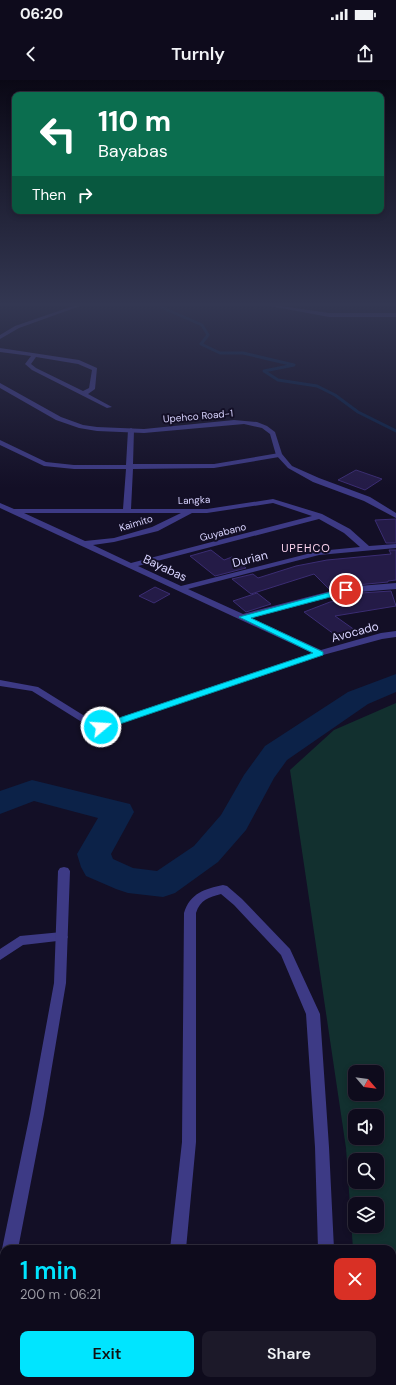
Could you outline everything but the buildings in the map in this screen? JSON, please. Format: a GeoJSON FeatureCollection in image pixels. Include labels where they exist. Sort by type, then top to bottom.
{"type":"FeatureCollection","features":[{"type":"Feature","properties":{"kind":"street"},"geometry":{"type":"LineString","coordinates":[[31,367],[109,407]]}},
{"type":"Feature","properties":{"kind":"street"},"geometry":{"type":"LineString","coordinates":[[83,394],[92,389],[95,368],[92,367]]}},
{"type":"Feature","properties":{"kind":"street","name":"Upehco Road-1"},"geometry":{"type":"LineString","coordinates":[[0,385],[68,422],[96,428],[132,430],[190,427],[235,422],[253,424],[268,428],[273,433],[279,455]]}},
{"type":"Feature","properties":{"kind":"street"},"geometry":{"type":"LineString","coordinates":[[127,511],[132,430]]}},
{"type":"Feature","properties":{"kind":"street"},"geometry":{"type":"LineString","coordinates":[[0,442],[44,464],[74,467],[214,466],[279,455],[290,467],[301,473],[367,499],[396,516]]}},
{"type":"Feature","properties":{"kind":"street","name":"Langka"},"geometry":{"type":"LineString","coordinates":[[11,511],[192,511],[273,501],[319,516],[347,532],[366,548]]}},
{"type":"Feature","properties":{"kind":"street","name":"Bayabas"},"geometry":{"type":"LineString","coordinates":[[0,505],[320,654]]}},
{"type":"Feature","properties":{"kind":"street","name":"Kaimito"},"geometry":{"type":"LineString","coordinates":[[83,544],[114,540],[155,529],[192,511]]}},
{"type":"Feature","properties":{"kind":"street","name":"Guyabano"},"geometry":{"type":"LineString","coordinates":[[131,565],[319,516]]}},
{"type":"Feature","properties":{"kind":"street","name":"Durian"},"geometry":{"type":"LineString","coordinates":[[181,588],[319,553],[396,546]]}},
{"type":"Feature","properties":{"kind":"street"},"geometry":{"type":"LineString","coordinates":[[243,617],[346,590],[396,586]]}},
{"type":"Feature","properties":{"kind":"street","name":"Avocado"},"geometry":{"type":"LineString","coordinates":[[0,683],[35,689],[88,722],[101,727],[320,654],[381,636],[396,634]]}},
{"type":"Feature","properties":{"kind":"street"},"geometry":{"type":"LineString","coordinates":[[11,1245],[37,1114],[60,983],[64,871]]}},
{"type":"Feature","properties":{"kind":"street"},"geometry":{"type":"LineString","coordinates":[[178,1245],[189,1142],[190,909],[196,900],[207,892],[223,889],[238,902],[286,952],[313,1014],[322,1147],[326,1245]]}},
{"type":"Feature","properties":{"kind":"street"},"geometry":{"type":"LineString","coordinates":[[0,955],[20,941],[62,937]]}},
{"type":"Feature","properties":{"kind":"green space"},"geometry":{"type":"Polygon","coordinates":[[[396,703],[396,1245],[353,1245],[352,1233],[384,1233],[384,1197],[349,1197],[349,1189],[384,1189],[384,1153],[348,1153],[348,1177],[346,1148],[290,770],[334,730],[396,703]]]}},
{"type":"Feature","properties":{"kind":"waterway"},"geometry":{"type":"LineString","coordinates":[[285,367],[264,371],[278,380],[317,386],[335,395],[358,412],[396,431]]}},
{"type":"Feature","properties":{"kind":"waterway"},"geometry":{"type":"LineString","coordinates":[[0,803],[32,790],[118,812],[94,854],[98,867],[128,880],[163,884],[206,854],[234,822],[260,775],[276,753],[358,698],[396,682]]}},
{"type":"Feature","properties":{"kind":"district","name":"UPEHCO"},"geometry":{"type":"Point","coordinates":[306,548]}},
{"type":"Feature","properties":{"kind":"route"},"geometry":{"type":"LineString","coordinates":[[101,727],[320,654],[243,617],[346,590]]}}]}
